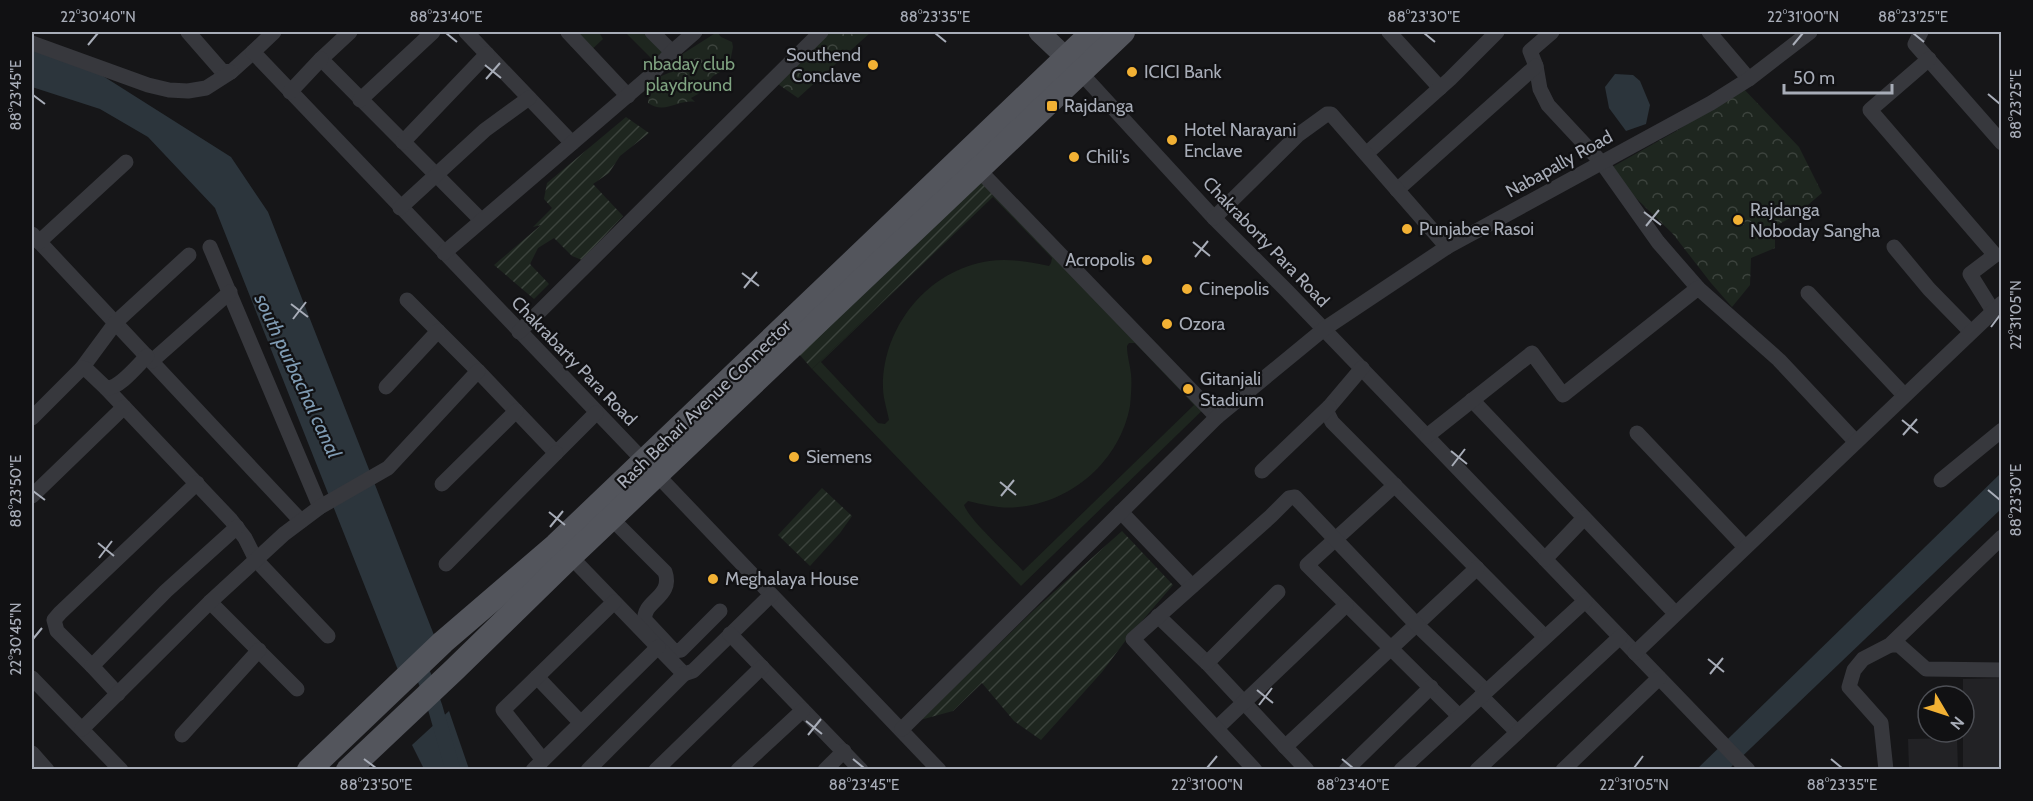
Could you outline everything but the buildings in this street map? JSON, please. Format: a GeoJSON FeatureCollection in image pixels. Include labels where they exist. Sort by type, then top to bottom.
{"type":"FeatureCollection","features":[{"type":"Feature","properties":{"kind":"main road","name":"Rash Behari Avenue Connector"},"geometry":{"type":"LineString","coordinates":[[309,770],[443,642],[650,468],[978,169],[1073,65],[1093,32]]}},
{"type":"Feature","properties":{"kind":"main road","name":"Rash Behari Avenue Connector"},"geometry":{"type":"LineString","coordinates":[[348,770],[400,718],[454,670],[612,519],[650,468],[1073,65],[1123,32]]}},
{"type":"Feature","properties":{"kind":"street"},"geometry":{"type":"LineString","coordinates":[[188,32],[222,71],[231,72]]}},
{"type":"Feature","properties":{"kind":"street"},"geometry":{"type":"LineString","coordinates":[[32,43],[148,85],[169,90],[188,90],[206,87],[231,72],[274,32]]}},
{"type":"Feature","properties":{"kind":"street"},"geometry":{"type":"LineString","coordinates":[[290,92],[350,32]]}},
{"type":"Feature","properties":{"kind":"street"},"geometry":{"type":"LineString","coordinates":[[360,100],[433,32]]}},
{"type":"Feature","properties":{"kind":"street"},"geometry":{"type":"LineString","coordinates":[[466,32],[572,143]]}},
{"type":"Feature","properties":{"kind":"street"},"geometry":{"type":"LineString","coordinates":[[568,32],[628,96]]}},
{"type":"Feature","properties":{"kind":"street"},"geometry":{"type":"LineString","coordinates":[[652,32],[672,52]]}},
{"type":"Feature","properties":{"kind":"street"},"geometry":{"type":"LineString","coordinates":[[444,253],[650,77],[672,52],[695,32]]}},
{"type":"Feature","properties":{"kind":"street"},"geometry":{"type":"LineString","coordinates":[[519,332],[820,32]]}},
{"type":"Feature","properties":{"kind":"street"},"geometry":{"type":"LineString","coordinates":[[1039,32],[1073,65]]}},
{"type":"Feature","properties":{"kind":"street"},"geometry":{"type":"LineString","coordinates":[[1389,32],[1440,88]]}},
{"type":"Feature","properties":{"kind":"street"},"geometry":{"type":"LineString","coordinates":[[1366,154],[1440,88],[1497,32]]}},
{"type":"Feature","properties":{"kind":"street"},"geometry":{"type":"LineString","coordinates":[[1552,32],[1530,51],[1536,66],[1540,89],[1548,105],[1602,163],[1658,242],[1698,288],[1779,360],[1856,442]]}},
{"type":"Feature","properties":{"kind":"street"},"geometry":{"type":"LineString","coordinates":[[1709,32],[1749,79]]}},
{"type":"Feature","properties":{"kind":"street","name":"Nabapally Road"},"geometry":{"type":"LineString","coordinates":[[902,729],[1217,417],[1324,329],[1448,247],[1711,103],[1749,79],[1793,37],[1810,32]]}},
{"type":"Feature","properties":{"kind":"street"},"geometry":{"type":"LineString","coordinates":[[1921,32],[1915,44],[2001,143]]}},
{"type":"Feature","properties":{"kind":"street","name":"Chakrabarty Para Road"},"geometry":{"type":"LineString","coordinates":[[253,52],[939,770]]}},
{"type":"Feature","properties":{"kind":"street"},"geometry":{"type":"LineString","coordinates":[[403,142],[487,54]]}},
{"type":"Feature","properties":{"kind":"street"},"geometry":{"type":"LineString","coordinates":[[321,59],[481,220]]}},
{"type":"Feature","properties":{"kind":"street"},"geometry":{"type":"LineString","coordinates":[[1635,652],[1997,307],[1970,274],[1995,255],[1870,110],[1929,60]]}},
{"type":"Feature","properties":{"kind":"street","name":"Chakraborty Para Road"},"geometry":{"type":"LineString","coordinates":[[1073,65],[1214,218],[1324,329],[1744,766]]}},
{"type":"Feature","properties":{"kind":"street"},"geometry":{"type":"LineString","coordinates":[[1397,190],[1536,66]]}},
{"type":"Feature","properties":{"kind":"street"},"geometry":{"type":"LineString","coordinates":[[400,208],[485,130],[529,98]]}},
{"type":"Feature","properties":{"kind":"street"},"geometry":{"type":"LineString","coordinates":[[1214,218],[1298,135],[1327,114],[1331,114],[1448,247]]}},
{"type":"Feature","properties":{"kind":"street"},"geometry":{"type":"LineString","coordinates":[[126,162],[35,238],[301,521]]}},
{"type":"Feature","properties":{"kind":"street"},"geometry":{"type":"LineString","coordinates":[[978,169],[1217,417]]}},
{"type":"Feature","properties":{"kind":"street"},"geometry":{"type":"LineString","coordinates":[[210,247],[320,507]]}},
{"type":"Feature","properties":{"kind":"street"},"geometry":{"type":"LineString","coordinates":[[1894,247],[1929,289],[1971,332]]}},
{"type":"Feature","properties":{"kind":"street"},"geometry":{"type":"LineString","coordinates":[[32,418],[82,368],[116,322],[189,255]]}},
{"type":"Feature","properties":{"kind":"street"},"geometry":{"type":"LineString","coordinates":[[1427,436],[1532,353],[1563,395],[1698,288]]}},
{"type":"Feature","properties":{"kind":"street"},"geometry":{"type":"LineString","coordinates":[[106,388],[110,389],[118,384],[230,292]]}},
{"type":"Feature","properties":{"kind":"street"},"geometry":{"type":"LineString","coordinates":[[1808,293],[1904,395]]}},
{"type":"Feature","properties":{"kind":"street"},"geometry":{"type":"LineString","coordinates":[[406,300],[556,453]]}},
{"type":"Feature","properties":{"kind":"street"},"geometry":{"type":"LineString","coordinates":[[387,387],[438,332]]}},
{"type":"Feature","properties":{"kind":"street"},"geometry":{"type":"LineString","coordinates":[[82,368],[106,388],[197,483],[237,527],[256,560],[328,636]]}},
{"type":"Feature","properties":{"kind":"street"},"geometry":{"type":"LineString","coordinates":[[1262,471],[1329,407],[1362,369]]}},
{"type":"Feature","properties":{"kind":"street"},"geometry":{"type":"LineString","coordinates":[[82,729],[210,602],[301,521],[320,507],[385,470],[478,371]]}},
{"type":"Feature","properties":{"kind":"street"},"geometry":{"type":"LineString","coordinates":[[1472,400],[1675,613]]}},
{"type":"Feature","properties":{"kind":"street"},"geometry":{"type":"LineString","coordinates":[[32,496],[124,407]]}},
{"type":"Feature","properties":{"kind":"street"},"geometry":{"type":"LineString","coordinates":[[1329,407],[1328,412],[1332,422],[1545,637]]}},
{"type":"Feature","properties":{"kind":"street"},"geometry":{"type":"LineString","coordinates":[[442,484],[516,411]]}},
{"type":"Feature","properties":{"kind":"street"},"geometry":{"type":"LineString","coordinates":[[446,564],[596,413]]}},
{"type":"Feature","properties":{"kind":"street"},"geometry":{"type":"LineString","coordinates":[[1941,480],[2001,430]]}},
{"type":"Feature","properties":{"kind":"street"},"geometry":{"type":"LineString","coordinates":[[1637,433],[1745,547]]}},
{"type":"Feature","properties":{"kind":"street"},"geometry":{"type":"LineString","coordinates":[[118,694],[57,631],[54,620],[197,483]]}},
{"type":"Feature","properties":{"kind":"street"},"geometry":{"type":"LineString","coordinates":[[1395,485],[1307,565],[1459,716]]}},
{"type":"Feature","properties":{"kind":"street"},"geometry":{"type":"LineString","coordinates":[[1255,770],[1133,639],[1288,498],[1295,497],[1517,732]]}},
{"type":"Feature","properties":{"kind":"street"},"geometry":{"type":"LineString","coordinates":[[1121,512],[1192,586]]}},
{"type":"Feature","properties":{"kind":"street"},"geometry":{"type":"LineString","coordinates":[[1545,559],[1584,518]]}},
{"type":"Feature","properties":{"kind":"street"},"geometry":{"type":"LineString","coordinates":[[612,519],[665,572],[668,579],[667,585],[644,616],[645,620],[674,651],[681,650],[720,611]]}},
{"type":"Feature","properties":{"kind":"street"},"geometry":{"type":"LineString","coordinates":[[92,666],[166,591],[237,527]]}},
{"type":"Feature","properties":{"kind":"street"},"geometry":{"type":"LineString","coordinates":[[1886,770],[1881,723],[1850,687],[1854,670],[1863,659],[1890,645],[2001,537]]}},
{"type":"Feature","properties":{"kind":"street"},"geometry":{"type":"LineString","coordinates":[[571,556],[684,674]]}},
{"type":"Feature","properties":{"kind":"street"},"geometry":{"type":"LineString","coordinates":[[1285,747],[1478,568]]}},
{"type":"Feature","properties":{"kind":"street"},"geometry":{"type":"LineString","coordinates":[[1207,663],[1278,592]]}},
{"type":"Feature","properties":{"kind":"street"},"geometry":{"type":"LineString","coordinates":[[588,770],[684,674],[693,671],[771,595]]}},
{"type":"Feature","properties":{"kind":"street"},"geometry":{"type":"LineString","coordinates":[[1401,770],[1585,601]]}},
{"type":"Feature","properties":{"kind":"street"},"geometry":{"type":"LineString","coordinates":[[210,602],[297,689]]}},
{"type":"Feature","properties":{"kind":"street"},"geometry":{"type":"LineString","coordinates":[[614,602],[503,710],[538,765],[658,647]]}},
{"type":"Feature","properties":{"kind":"street"},"geometry":{"type":"LineString","coordinates":[[1217,728],[1346,605]]}},
{"type":"Feature","properties":{"kind":"street"},"geometry":{"type":"LineString","coordinates":[[1158,616],[1207,663],[1307,770]]}},
{"type":"Feature","properties":{"kind":"street"},"geometry":{"type":"LineString","coordinates":[[729,634],[861,770]]}},
{"type":"Feature","properties":{"kind":"street"},"geometry":{"type":"LineString","coordinates":[[1477,770],[1620,637]]}},
{"type":"Feature","properties":{"kind":"street"},"geometry":{"type":"LineString","coordinates":[[1890,645],[1899,645],[1926,669],[2001,670]]}},
{"type":"Feature","properties":{"kind":"street"},"geometry":{"type":"LineString","coordinates":[[182,735],[260,650]]}},
{"type":"Feature","properties":{"kind":"street"},"geometry":{"type":"LineString","coordinates":[[656,770],[762,667]]}},
{"type":"Feature","properties":{"kind":"street"},"geometry":{"type":"LineString","coordinates":[[32,678],[121,770]]}},
{"type":"Feature","properties":{"kind":"street"},"geometry":{"type":"LineString","coordinates":[[537,678],[580,722]]}},
{"type":"Feature","properties":{"kind":"street"},"geometry":{"type":"LineString","coordinates":[[1563,770],[1659,678]]}},
{"type":"Feature","properties":{"kind":"street"},"geometry":{"type":"LineString","coordinates":[[1346,770],[1431,687]]}},
{"type":"Feature","properties":{"kind":"street"},"geometry":{"type":"LineString","coordinates":[[738,770],[803,710]]}},
{"type":"Feature","properties":{"kind":"street"},"geometry":{"type":"LineString","coordinates":[[825,770],[844,751]]}},
{"type":"Feature","properties":{"kind":"street"},"geometry":{"type":"LineString","coordinates":[[32,753],[47,770]]}},
{"type":"Feature","properties":{"kind":"shaded area"},"geometry":{"type":"Polygon","coordinates":[[[2001,678],[2001,769],[1963,769],[1963,744],[1976,744],[1976,684],[1963,684],[1963,679],[2001,678]]]}},
{"type":"Feature","properties":{"kind":"shaded area"},"geometry":{"type":"Polygon","coordinates":[[[1908,739],[1916,739],[1916,744],[1957,744],[1958,769],[1909,769],[1908,739]]]}},
{"type":"Feature","properties":{"kind":"green space"},"geometry":{"type":"Polygon","coordinates":[[[568,32],[599,32],[603,39],[586,55],[570,46],[574,37],[568,32]]]}},
{"type":"Feature","properties":{"kind":"green space"},"geometry":{"type":"Polygon","coordinates":[[[625,32],[642,32],[668,52],[659,66],[625,32]]]}},
{"type":"Feature","properties":{"kind":"green space","name":"nbaday club playdround"},"geometry":{"type":"Polygon","coordinates":[[[717,32],[721,37],[732,42],[729,67],[713,76],[698,94],[691,98],[695,102],[666,107],[648,103],[650,87],[659,77],[671,72],[681,55],[717,32]]]}},
{"type":"Feature","properties":{"kind":"green space"},"geometry":{"type":"Polygon","coordinates":[[[827,32],[871,32],[798,98],[775,82],[827,32]]]}},
{"type":"Feature","properties":{"kind":"green space"},"geometry":{"type":"Polygon","coordinates":[[[1742,87],[1799,147],[1822,193],[1796,215],[1775,226],[1775,248],[1751,258],[1750,285],[1732,307],[1673,234],[1607,170],[1678,130],[1742,87]]]}},
{"type":"Feature","properties":{"kind":"green space"},"geometry":{"type":"Polygon","coordinates":[[[626,117],[649,133],[620,156],[609,173],[593,184],[623,216],[582,260],[572,256],[554,238],[538,248],[530,264],[549,284],[534,299],[494,265],[541,225],[533,227],[552,208],[544,199],[547,183],[626,117]]]}},
{"type":"Feature","properties":{"kind":"green space"},"geometry":{"type":"Polygon","coordinates":[[[987,172],[999,191],[812,369],[799,354],[987,172]]]}},
{"type":"Feature","properties":{"kind":"green space"},"geometry":{"type":"Polygon","coordinates":[[[999,191],[1211,402],[1021,586],[812,369],[999,191]],[[993,197],[821,362],[878,423],[885,424],[889,420],[883,388],[885,365],[891,344],[900,323],[928,289],[947,276],[989,261],[1012,260],[1049,266],[1051,263],[1052,258],[993,197]],[[1129,343],[1127,350],[1131,390],[1125,426],[1105,460],[1091,475],[1057,497],[1038,503],[1005,507],[968,501],[964,505],[982,529],[1023,571],[1194,405],[1135,343],[1129,343]]]}},
{"type":"Feature","properties":{"kind":"green space"},"geometry":{"type":"Polygon","coordinates":[[[822,488],[852,516],[810,566],[778,535],[822,488]]]}},
{"type":"Feature","properties":{"kind":"green space"},"geometry":{"type":"Polygon","coordinates":[[[1122,531],[1173,585],[1129,636],[1102,672],[1041,740],[1014,721],[982,683],[953,711],[920,720],[1035,609],[1122,531]]]}},
{"type":"Feature","properties":{"kind":"water"},"geometry":{"type":"Polygon","coordinates":[[[32,47],[84,64],[231,157],[268,212],[434,635],[398,670],[215,208],[148,137],[100,109],[32,87],[32,47]]]}},
{"type":"Feature","properties":{"kind":"water"},"geometry":{"type":"Polygon","coordinates":[[[1615,74],[1633,75],[1640,81],[1650,105],[1646,124],[1626,131],[1609,108],[1605,87],[1615,74]]]}},
{"type":"Feature","properties":{"kind":"water"},"geometry":{"type":"Polygon","coordinates":[[[2001,473],[2001,509],[1729,769],[1696,770],[2001,473]]]}},
{"type":"Feature","properties":{"kind":"water"},"geometry":{"type":"Polygon","coordinates":[[[449,711],[469,769],[424,769],[412,745],[449,711]]]}},
{"type":"Feature","properties":{"kind":"waterway","name":"south purbachal canal"},"geometry":{"type":"LineString","coordinates":[[418,660],[435,707],[453,770]]}},
{"type":"Feature","properties":{"kind":"place","name":"Southend Conclave"},"geometry":{"type":"Point","coordinates":[873,65]}},
{"type":"Feature","properties":{"kind":"place","name":"ICICI Bank"},"geometry":{"type":"Point","coordinates":[1132,72]}},
{"type":"Feature","properties":{"kind":"place","name":"Rajdanga"},"geometry":{"type":"Point","coordinates":[1052,106]}},
{"type":"Feature","properties":{"kind":"place","name":"Hotel Narayani Enclave"},"geometry":{"type":"Point","coordinates":[1172,140]}},
{"type":"Feature","properties":{"kind":"place","name":"Chili's"},"geometry":{"type":"Point","coordinates":[1074,157]}},
{"type":"Feature","properties":{"kind":"place","name":"Rajdanga Noboday Sangha"},"geometry":{"type":"Point","coordinates":[1738,220]}},
{"type":"Feature","properties":{"kind":"place","name":"Punjabee Rasoi"},"geometry":{"type":"Point","coordinates":[1407,229]}},
{"type":"Feature","properties":{"kind":"place","name":"Acropolis"},"geometry":{"type":"Point","coordinates":[1147,260]}},
{"type":"Feature","properties":{"kind":"place","name":"Cinepolis"},"geometry":{"type":"Point","coordinates":[1187,289]}},
{"type":"Feature","properties":{"kind":"place","name":"Ozora"},"geometry":{"type":"Point","coordinates":[1167,324]}},
{"type":"Feature","properties":{"kind":"place","name":"Gitanjali Stadium"},"geometry":{"type":"Point","coordinates":[1188,389]}},
{"type":"Feature","properties":{"kind":"place","name":"Siemens"},"geometry":{"type":"Point","coordinates":[794,457]}},
{"type":"Feature","properties":{"kind":"place","name":"Meghalaya House"},"geometry":{"type":"Point","coordinates":[713,579]}}]}
